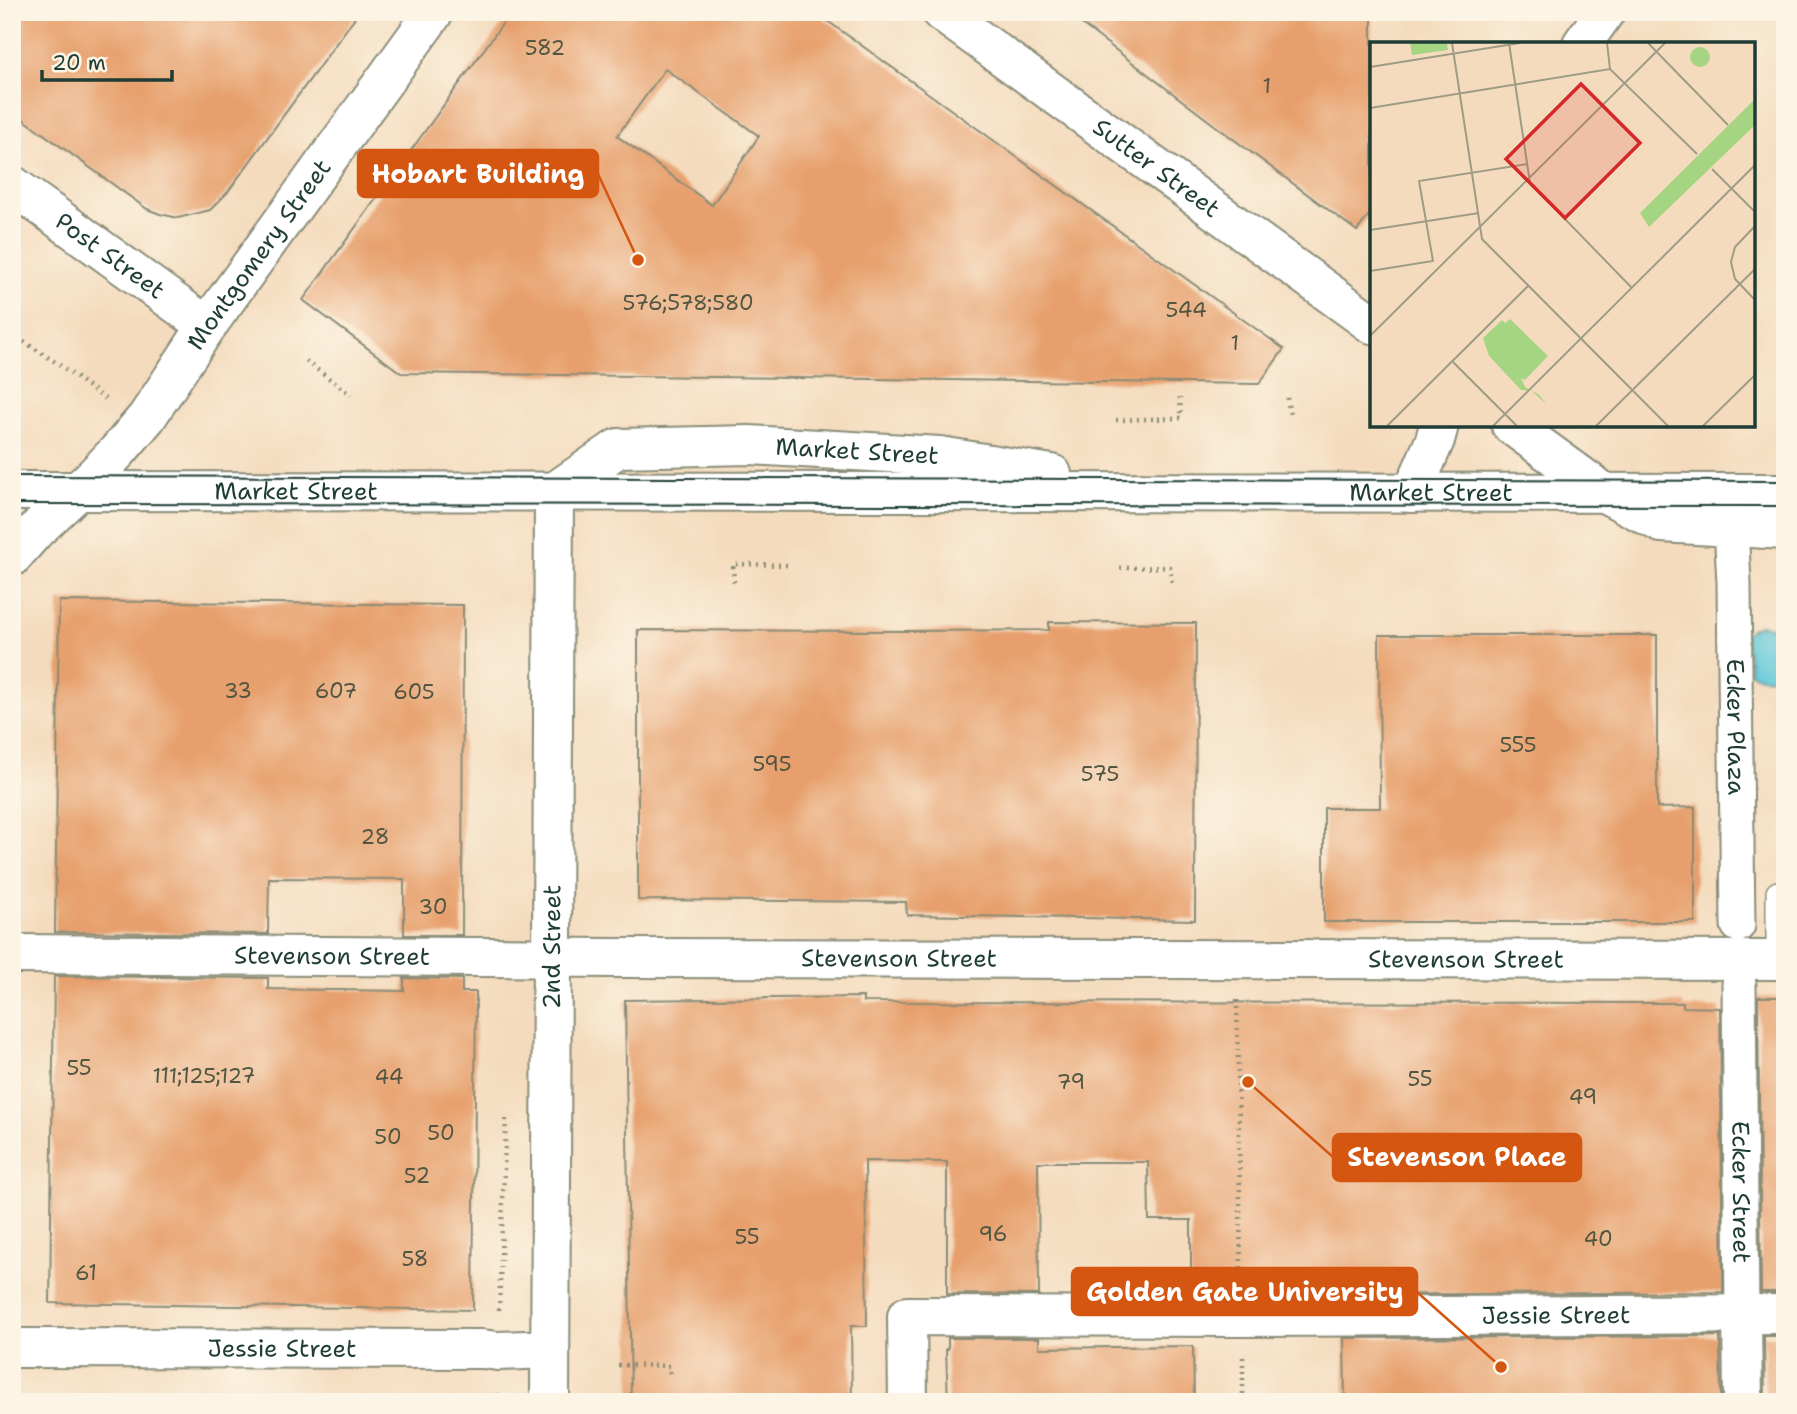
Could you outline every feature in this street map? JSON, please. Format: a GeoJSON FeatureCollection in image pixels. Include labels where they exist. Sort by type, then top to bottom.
{"type":"FeatureCollection","features":[{"type":"Feature","properties":{"kind":"street","name":"Montgomery Street"},"geometry":{"type":"LineString","coordinates":[[12,557],[34,531],[118,451],[146,417],[207,326],[434,12]]}},
{"type":"Feature","properties":{"kind":"street","name":"Sutter Street"},"geometry":{"type":"LineString","coordinates":[[942,12],[1370,323]]}},
{"type":"Feature","properties":{"kind":"street"},"geometry":{"type":"LineString","coordinates":[[1583,42],[1605,12]]}},
{"type":"Feature","properties":{"kind":"street","name":"Post Street"},"geometry":{"type":"LineString","coordinates":[[12,185],[207,326]]}},
{"type":"Feature","properties":{"kind":"street"},"geometry":{"type":"LineString","coordinates":[[1412,493],[1438,427]]}},
{"type":"Feature","properties":{"kind":"street"},"geometry":{"type":"LineString","coordinates":[[1514,427],[1606,494]]}},
{"type":"Feature","properties":{"kind":"street","name":"Market Street"},"geometry":{"type":"LineString","coordinates":[[12,491],[1785,494]]}},
{"type":"Feature","properties":{"kind":"street","name":"Market Street"},"geometry":{"type":"LineString","coordinates":[[12,511],[78,491]]}},
{"type":"Feature","properties":{"kind":"street","name":"2nd Street"},"geometry":{"type":"LineString","coordinates":[[550,1402],[554,492]]}},
{"type":"Feature","properties":{"kind":"street","name":"Market Street"},"geometry":{"type":"LineString","coordinates":[[1606,494],[1661,523],[1785,530]]}},
{"type":"Feature","properties":{"kind":"street","name":"Ecker Plaza"},"geometry":{"type":"LineString","coordinates":[[1731,527],[1738,925]]}},
{"type":"Feature","properties":{"kind":"street","name":"Stevenson Street"},"geometry":{"type":"LineString","coordinates":[[12,954],[1781,960]]}},
{"type":"Feature","properties":{"kind":"street","name":"Ecker Street"},"geometry":{"type":"LineString","coordinates":[[1739,984],[1743,1402]]}},
{"type":"Feature","properties":{"kind":"street","name":"Jessie Street"},"geometry":{"type":"LineString","coordinates":[[908,1402],[907,1316],[1785,1314]]}},
{"type":"Feature","properties":{"kind":"street","name":"Jessie Street"},"geometry":{"type":"LineString","coordinates":[[12,1348],[550,1349]]}},
{"type":"Feature","properties":{"kind":"lane"},"geometry":{"type":"LineString","coordinates":[[1778,893],[1781,960]]}},
{"type":"Feature","properties":{"kind":"path"},"geometry":{"type":"LineString","coordinates":[[12,334],[105,399]]}},
{"type":"Feature","properties":{"kind":"path"},"geometry":{"type":"LineString","coordinates":[[306,361],[351,395]]}},
{"type":"Feature","properties":{"kind":"path"},"geometry":{"type":"LineString","coordinates":[[1116,420],[1181,418],[1180,398]]}},
{"type":"Feature","properties":{"kind":"path"},"geometry":{"type":"LineString","coordinates":[[1287,398],[1290,415]]}},
{"type":"Feature","properties":{"kind":"path"},"geometry":{"type":"LineString","coordinates":[[734,582],[733,564],[787,565]]}},
{"type":"Feature","properties":{"kind":"path"},"geometry":{"type":"LineString","coordinates":[[1120,568],[1170,568],[1172,583]]}},
{"type":"Feature","properties":{"kind":"path"},"geometry":{"type":"LineString","coordinates":[[1237,995],[1243,1402]]}},
{"type":"Feature","properties":{"kind":"path"},"geometry":{"type":"LineString","coordinates":[[618,1365],[669,1366],[670,1376]]}},
{"type":"Feature","properties":{"kind":"water"},"geometry":{"type":"Polygon","coordinates":[[[1760,625],[1777,628],[1785,634],[1785,669],[1772,676],[1763,677],[1750,672],[1745,634],[1760,625]]]}},
{"type":"Feature","properties":{"kind":"building"},"geometry":{"type":"Polygon","coordinates":[[[12,12],[359,12],[227,193],[210,210],[178,218],[147,209],[12,111],[12,12]]]}},
{"type":"Feature","properties":{"kind":"building"},"geometry":{"type":"Polygon","coordinates":[[[511,12],[815,12],[1284,349],[1259,384],[401,373],[303,300],[511,12]],[[665,69],[617,136],[712,205],[759,136],[665,69]]]}},
{"type":"Feature","properties":{"kind":"building"},"geometry":{"type":"Polygon","coordinates":[[[1066,12],[1372,12],[1370,214],[1357,231],[1066,12]]]}},
{"type":"Feature","properties":{"kind":"building"},"geometry":{"type":"Polygon","coordinates":[[[59,601],[463,605],[462,935],[404,935],[404,879],[269,878],[268,934],[55,932],[59,601]]]}},
{"type":"Feature","properties":{"kind":"building"},"geometry":{"type":"Polygon","coordinates":[[[1049,622],[1196,623],[1195,920],[907,915],[906,902],[638,900],[638,630],[1049,630],[1049,622]]]}},
{"type":"Feature","properties":{"kind":"building"},"geometry":{"type":"Polygon","coordinates":[[[1379,635],[1657,635],[1657,808],[1695,807],[1695,922],[1324,922],[1324,808],[1380,808],[1379,635]]]}},
{"type":"Feature","properties":{"kind":"building"},"geometry":{"type":"Polygon","coordinates":[[[54,976],[268,978],[268,989],[404,991],[404,978],[462,979],[462,992],[476,992],[473,1310],[50,1303],[54,976]]]}},
{"type":"Feature","properties":{"kind":"building"},"geometry":{"type":"Polygon","coordinates":[[[863,997],[863,1002],[1683,1003],[1683,1007],[1720,1008],[1723,1292],[1343,1295],[1342,1287],[1191,1287],[1191,1220],[1149,1220],[1148,1162],[1038,1162],[1039,1295],[947,1294],[947,1162],[865,1161],[867,1326],[851,1326],[852,1402],[631,1402],[625,1000],[863,997]]]}},
{"type":"Feature","properties":{"kind":"building"},"geometry":{"type":"Polygon","coordinates":[[[1758,997],[1785,997],[1785,1292],[1761,1292],[1758,997]]]}},
{"type":"Feature","properties":{"kind":"building"},"geometry":{"type":"Polygon","coordinates":[[[1720,1336],[1721,1402],[1345,1402],[1344,1338],[1720,1336]]]}},
{"type":"Feature","properties":{"kind":"building"},"geometry":{"type":"Polygon","coordinates":[[[1764,1336],[1785,1336],[1785,1402],[1765,1402],[1764,1336]]]}},
{"type":"Feature","properties":{"kind":"building"},"geometry":{"type":"Polygon","coordinates":[[[948,1338],[1039,1338],[1039,1348],[1193,1346],[1194,1402],[948,1402],[948,1338]]]}},
{"type":"Feature","properties":{"kind":"tram line"},"geometry":{"type":"LineString","coordinates":[[12,476],[1785,481]]}},
{"type":"Feature","properties":{"kind":"tram line"},"geometry":{"type":"LineString","coordinates":[[12,504],[1785,506]]}},
{"type":"Feature","properties":{"kind":"place","name":"Hobart Building"},"geometry":{"type":"Point","coordinates":[638,260]}},
{"type":"Feature","properties":{"kind":"place","name":"Stevenson Place"},"geometry":{"type":"Point","coordinates":[1248,1082]}},
{"type":"Feature","properties":{"kind":"place","name":"Golden Gate University"},"geometry":{"type":"Point","coordinates":[1501,1367]}}]}
